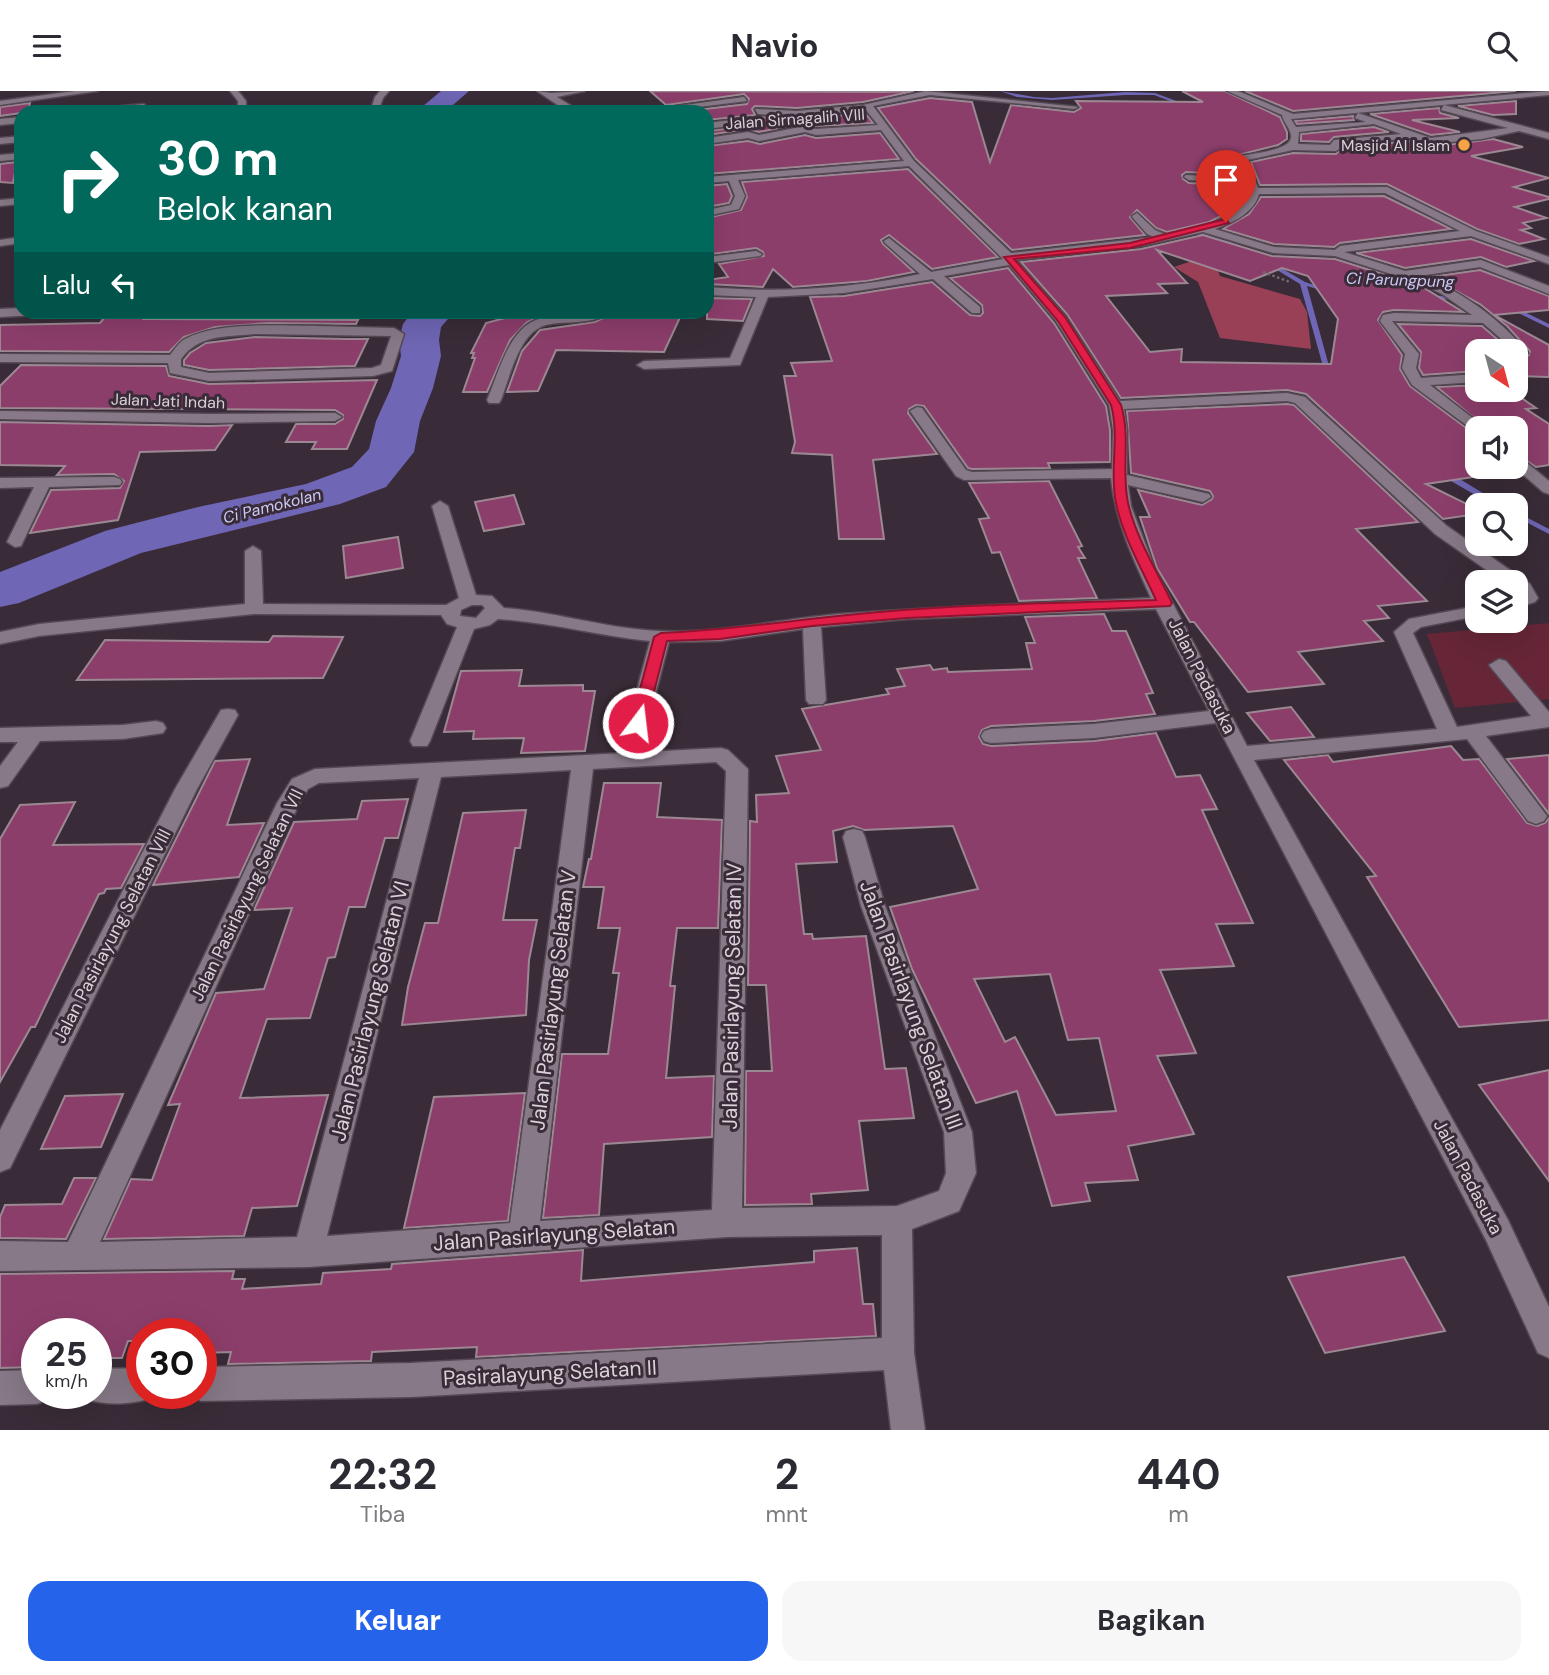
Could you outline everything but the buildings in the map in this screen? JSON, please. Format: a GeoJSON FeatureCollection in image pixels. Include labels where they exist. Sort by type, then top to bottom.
{"type":"FeatureCollection","features":[{"type":"Feature","properties":{"kind":"street"},"geometry":{"type":"LineString","coordinates":[[0,103],[94,91]]}},
{"type":"Feature","properties":{"kind":"street"},"geometry":{"type":"LineString","coordinates":[[541,91],[566,105]]}},
{"type":"Feature","properties":{"kind":"street"},"geometry":{"type":"LineString","coordinates":[[550,96],[581,91]]}},
{"type":"Feature","properties":{"kind":"street"},"geometry":{"type":"LineString","coordinates":[[714,131],[734,128],[745,132],[765,124],[737,91]]}},
{"type":"Feature","properties":{"kind":"street"},"geometry":{"type":"LineString","coordinates":[[1231,91],[1291,116]]}},
{"type":"Feature","properties":{"kind":"street"},"geometry":{"type":"LineString","coordinates":[[714,125],[760,115],[869,107],[868,103],[932,92],[1074,107]]}},
{"type":"Feature","properties":{"kind":"street"},"geometry":{"type":"LineString","coordinates":[[1293,146],[1297,139],[1285,117],[1549,93]]}},
{"type":"Feature","properties":{"kind":"street"},"geometry":{"type":"LineString","coordinates":[[695,105],[744,99]]}},
{"type":"Feature","properties":{"kind":"street"},"geometry":{"type":"LineString","coordinates":[[1429,104],[1549,137]]}},
{"type":"Feature","properties":{"kind":"street","name":"Jalan Padasuka"},"geometry":{"type":"LineString","coordinates":[[869,107],[911,163],[1009,259],[1061,319],[1116,405],[1121,420],[1119,475],[1122,503],[1129,526],[1240,754],[1497,1230],[1549,1342]]}},
{"type":"Feature","properties":{"kind":"street"},"geometry":{"type":"LineString","coordinates":[[1346,113],[1435,141],[1518,128]]}},
{"type":"Feature","properties":{"kind":"street"},"geometry":{"type":"LineString","coordinates":[[1294,130],[1379,123]]}},
{"type":"Feature","properties":{"kind":"street","name":"Jalan Sirnagalih VIII"},"geometry":{"type":"LineString","coordinates":[[714,139],[745,132],[759,138],[805,129],[816,132],[885,127]]}},
{"type":"Feature","properties":{"kind":"street"},"geometry":{"type":"LineString","coordinates":[[714,291],[763,294],[862,287],[1009,259],[1105,249],[1202,230],[1226,222],[1245,211],[1252,200],[1252,186],[1243,158],[1293,146],[1336,148],[1334,143],[1415,136]]}},
{"type":"Feature","properties":{"kind":"street"},"geometry":{"type":"LineString","coordinates":[[714,180],[802,170],[911,163]]}},
{"type":"Feature","properties":{"kind":"street"},"geometry":{"type":"LineString","coordinates":[[1189,177],[1224,180],[1290,193],[1387,190],[1472,233],[1549,261]]}},
{"type":"Feature","properties":{"kind":"street"},"geometry":{"type":"LineString","coordinates":[[714,211],[735,207],[740,196],[733,179]]}},
{"type":"Feature","properties":{"kind":"street"},"geometry":{"type":"LineString","coordinates":[[1137,216],[1151,232],[1163,237]]}},
{"type":"Feature","properties":{"kind":"street"},"geometry":{"type":"LineString","coordinates":[[1202,230],[1273,250],[1324,250],[1472,233]]}},
{"type":"Feature","properties":{"kind":"street"},"geometry":{"type":"LineString","coordinates":[[889,241],[976,310]]}},
{"type":"Feature","properties":{"kind":"street"},"geometry":{"type":"LineString","coordinates":[[1324,250],[1406,274],[1446,291],[1493,324],[1508,339]]}},
{"type":"Feature","properties":{"kind":"street"},"geometry":{"type":"LineString","coordinates":[[714,259],[756,254]]}},
{"type":"Feature","properties":{"kind":"street"},"geometry":{"type":"LineString","coordinates":[[1406,274],[1484,264],[1549,290]]}},
{"type":"Feature","properties":{"kind":"street"},"geometry":{"type":"LineString","coordinates":[[644,365],[735,362],[763,294]]}},
{"type":"Feature","properties":{"kind":"street"},"geometry":{"type":"LineString","coordinates":[[1465,419],[1417,382],[1409,368],[1412,354],[1386,321],[1387,318],[1483,319]]}},
{"type":"Feature","properties":{"kind":"street"},"geometry":{"type":"LineString","coordinates":[[494,400],[516,346],[532,326],[542,322],[577,319]]}},
{"type":"Feature","properties":{"kind":"street"},"geometry":{"type":"LineString","coordinates":[[0,358],[173,359],[188,342],[216,333],[302,331],[398,334],[387,368],[378,372],[209,377],[175,370],[173,359]]}},
{"type":"Feature","properties":{"kind":"street"},"geometry":{"type":"LineString","coordinates":[[1417,382],[1465,379]]}},
{"type":"Feature","properties":{"kind":"street"},"geometry":{"type":"LineString","coordinates":[[1116,405],[1287,397],[1300,400],[1441,530],[1498,570]]}},
{"type":"Feature","properties":{"kind":"street"},"geometry":{"type":"LineString","coordinates":[[917,411],[961,473],[969,477],[1119,475],[1203,497]]}},
{"type":"Feature","properties":{"kind":"street","name":"Jalan Jati Indah"},"geometry":{"type":"LineString","coordinates":[[0,415],[133,416],[229,421],[335,417]]}},
{"type":"Feature","properties":{"kind":"street"},"geometry":{"type":"LineString","coordinates":[[1528,471],[1548,487]]}},
{"type":"Feature","properties":{"kind":"street"},"geometry":{"type":"LineString","coordinates":[[0,483],[114,482]]}},
{"type":"Feature","properties":{"kind":"street"},"geometry":{"type":"LineString","coordinates":[[15,542],[43,484]]}},
{"type":"Feature","properties":{"kind":"street"},"geometry":{"type":"LineString","coordinates":[[440,506],[469,600]]}},
{"type":"Feature","properties":{"kind":"street"},"geometry":{"type":"LineString","coordinates":[[253,551],[254,609]]}},
{"type":"Feature","properties":{"kind":"street"},"geometry":{"type":"LineString","coordinates":[[0,638],[38,630],[254,609],[451,610],[469,600],[486,600],[495,607],[494,613]]}},
{"type":"Feature","properties":{"kind":"street"},"geometry":{"type":"LineString","coordinates":[[451,610],[453,620],[467,624],[481,622],[494,613],[540,616],[598,630],[661,637],[720,635],[812,621],[920,613],[1165,603]]}},
{"type":"Feature","properties":{"kind":"street"},"geometry":{"type":"LineString","coordinates":[[1450,735],[1403,632],[1415,623],[1465,613]]}},
{"type":"Feature","properties":{"kind":"street"},"geometry":{"type":"LineString","coordinates":[[812,621],[816,699]]}},
{"type":"Feature","properties":{"kind":"street"},"geometry":{"type":"LineString","coordinates":[[420,741],[467,624]]}},
{"type":"Feature","properties":{"kind":"street"},"geometry":{"type":"LineString","coordinates":[[638,723],[661,637]]}},
{"type":"Feature","properties":{"kind":"street"},"geometry":{"type":"LineString","coordinates":[[1499,665],[1548,721]]}},
{"type":"Feature","properties":{"kind":"street","name":"Jalan Pasirlayung Selatan VIII"},"geometry":{"type":"LineString","coordinates":[[0,1159],[186,789],[228,715]]}},
{"type":"Feature","properties":{"kind":"street"},"geometry":{"type":"LineString","coordinates":[[991,736],[1094,731],[1223,716]]}},
{"type":"Feature","properties":{"kind":"street"},"geometry":{"type":"LineString","coordinates":[[1240,754],[1450,735],[1548,721]]}},
{"type":"Feature","properties":{"kind":"street"},"geometry":{"type":"LineString","coordinates":[[0,735],[123,732],[156,728]]}},
{"type":"Feature","properties":{"kind":"street"},"geometry":{"type":"LineString","coordinates":[[1472,732],[1536,815]]}},
{"type":"Feature","properties":{"kind":"street"},"geometry":{"type":"LineString","coordinates":[[0,781],[34,735]]}},
{"type":"Feature","properties":{"kind":"street","name":"Jalan Pasirlayung Selatan VII"},"geometry":{"type":"LineString","coordinates":[[77,1257],[288,803],[300,784],[315,776],[721,755],[737,769]]}},
{"type":"Feature","properties":{"kind":"street","name":"Jalan Pasirlayung Selatan V"},"geometry":{"type":"LineString","coordinates":[[523,1238],[583,762]]}},
{"type":"Feature","properties":{"kind":"street","name":"Jalan Pasirlayung Selatan IV"},"geometry":{"type":"LineString","coordinates":[[727,1223],[737,769]]}},
{"type":"Feature","properties":{"kind":"street","name":"Jalan Pasirlayung Selatan VI"},"geometry":{"type":"LineString","coordinates":[[308,1252],[432,771]]}},
{"type":"Feature","properties":{"kind":"street","name":"Jalan Pasirlayung Selatan III"},"geometry":{"type":"LineString","coordinates":[[855,837],[873,906],[958,1132],[961,1173],[949,1201],[897,1220]]}},
{"type":"Feature","properties":{"kind":"street"},"geometry":{"type":"LineString","coordinates":[[897,1220],[898,1353],[908,1430]]}},
{"type":"Feature","properties":{"kind":"street","name":"Jalan Pasirlayung Selatan"},"geometry":{"type":"LineString","coordinates":[[0,1256],[308,1252],[727,1223],[897,1220]]}},
{"type":"Feature","properties":{"kind":"street","name":"Pasiralayung Selatan II"},"geometry":{"type":"LineString","coordinates":[[217,1384],[411,1380],[898,1353]]}},
{"type":"Feature","properties":{"kind":"street"},"geometry":{"type":"LineString","coordinates":[[0,1388],[21,1387]]}},
{"type":"Feature","properties":{"kind":"shaded area"},"geometry":{"type":"Polygon","coordinates":[[[1195,260],[1217,268],[1220,276],[1300,299],[1307,312],[1311,349],[1220,338],[1198,282],[1174,267],[1195,260]]]}},
{"type":"Feature","properties":{"kind":"shaded area"},"geometry":{"type":"Polygon","coordinates":[[[1549,623],[1549,699],[1455,708],[1427,634],[1465,631],[1465,633],[1528,633],[1528,625],[1549,623]]]}},
{"type":"Feature","properties":{"kind":"waterway","name":"Ci Pamokolan"},"geometry":{"type":"LineString","coordinates":[[438,105],[457,91]]}},
{"type":"Feature","properties":{"kind":"waterway","name":"Ci Parungpung"},"geometry":{"type":"LineString","coordinates":[[1002,91],[1017,96],[1052,99],[1155,94],[1190,107]]}},
{"type":"Feature","properties":{"kind":"waterway","name":"Ci Parungpung"},"geometry":{"type":"LineString","coordinates":[[1191,217],[1186,220],[1195,231],[1240,247]]}},
{"type":"Feature","properties":{"kind":"waterway","name":"Ci Parungpung"},"geometry":{"type":"LineString","coordinates":[[1269,263],[1303,283]]}},
{"type":"Feature","properties":{"kind":"waterway","name":"Ci Parungpung"},"geometry":{"type":"LineString","coordinates":[[1303,283],[1327,290]]}},
{"type":"Feature","properties":{"kind":"waterway"},"geometry":{"type":"LineString","coordinates":[[1303,283],[1329,377]]}},
{"type":"Feature","properties":{"kind":"waterway","name":"Ci Parungpung"},"geometry":{"type":"LineString","coordinates":[[1430,298],[1480,297]]}},
{"type":"Feature","properties":{"kind":"waterway","name":"Ci Parungpung"},"geometry":{"type":"LineString","coordinates":[[1508,306],[1549,326]]}},
{"type":"Feature","properties":{"kind":"waterway","name":"Ci Pamokolan"},"geometry":{"type":"LineString","coordinates":[[0,591],[123,542],[323,494],[369,477],[391,452],[398,421],[412,388],[421,356],[419,340],[422,324],[427,319]]}},
{"type":"Feature","properties":{"kind":"waterway"},"geometry":{"type":"LineString","coordinates":[[1442,472],[1478,493]]}},
{"type":"Feature","properties":{"kind":"waterway"},"geometry":{"type":"LineString","coordinates":[[1528,521],[1549,532]]}},
{"type":"Feature","properties":{"kind":"place","name":"Masjid Al Islam"},"geometry":{"type":"Point","coordinates":[1464,145]}},
{"type":"Feature","properties":{"kind":"route"},"geometry":{"type":"LineString","coordinates":[[638,723],[661,637],[720,635],[812,621],[907,614],[1165,603],[1129,526],[1122,503],[1118,473],[1121,420],[1116,405],[1061,319],[1008,257],[1130,246],[1226,222]]}}]}
